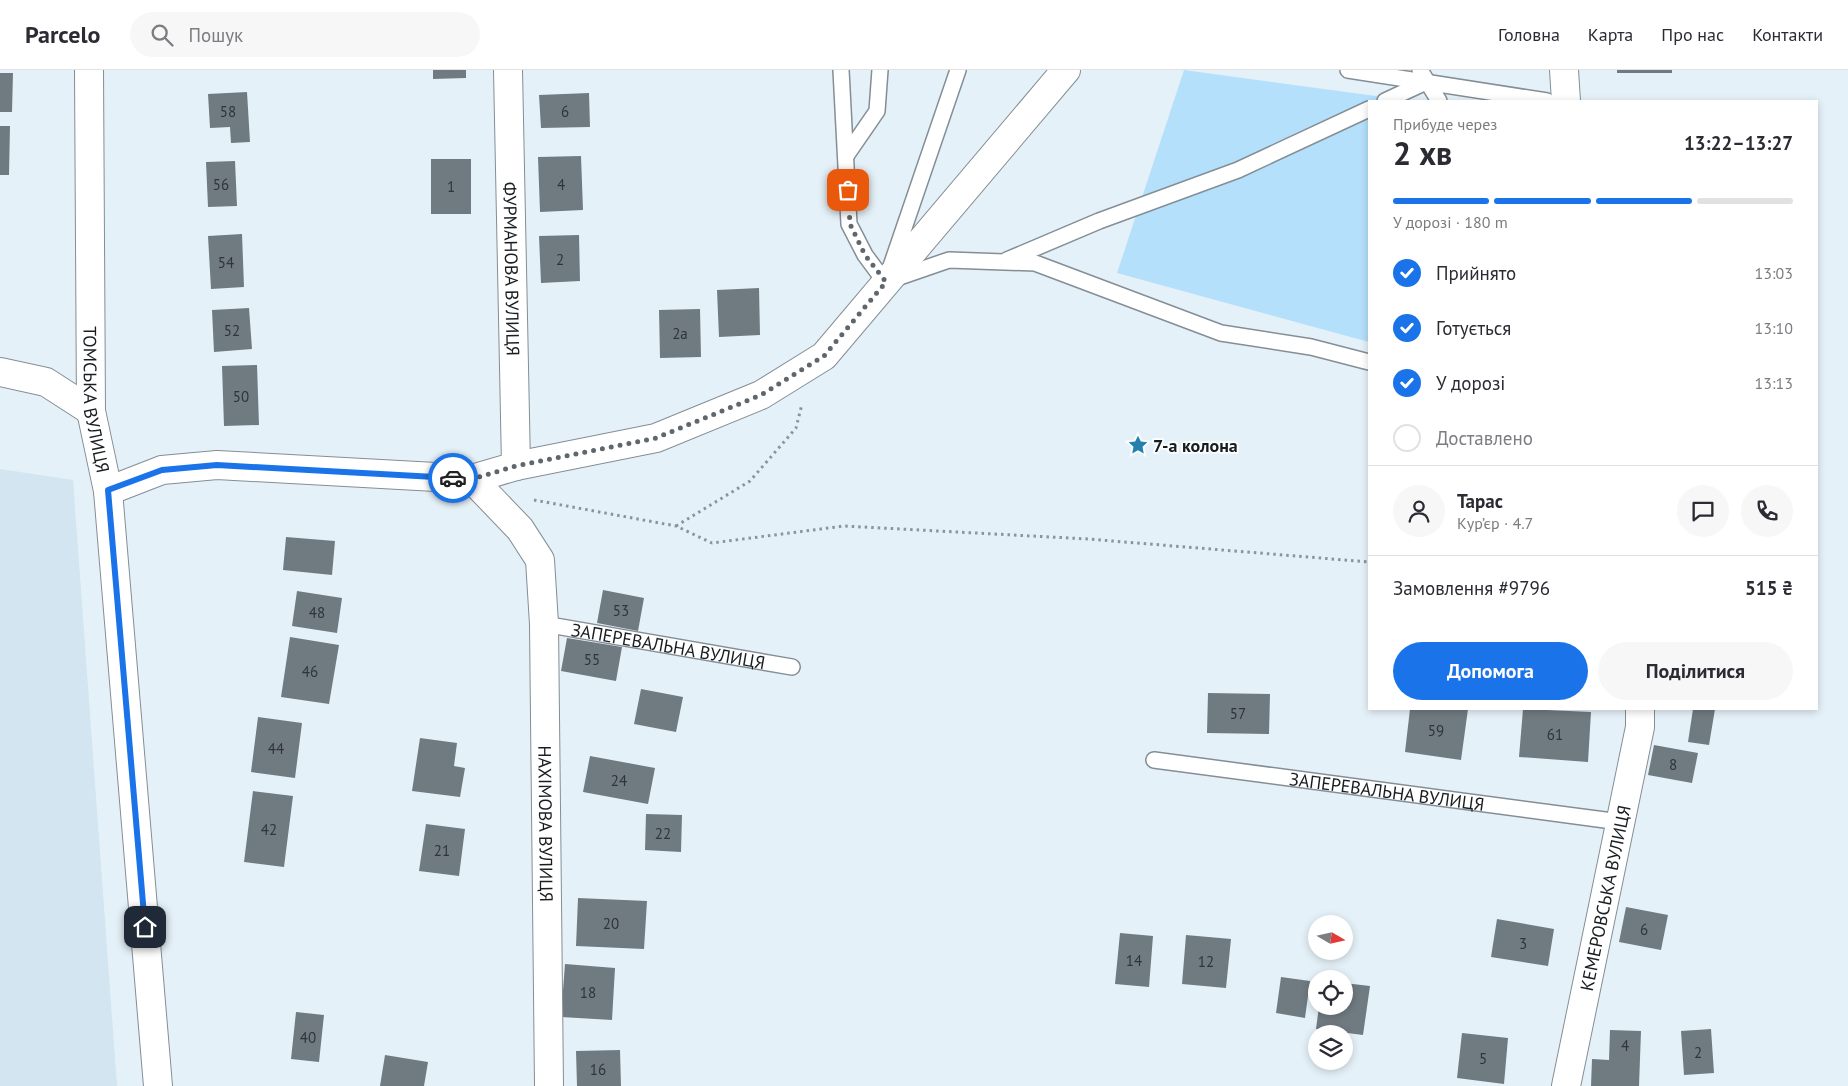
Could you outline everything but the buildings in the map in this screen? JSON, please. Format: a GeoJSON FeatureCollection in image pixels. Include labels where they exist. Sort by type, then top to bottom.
{"type":"FeatureCollection","features":[{"type":"Feature","properties":{"kind":"street","name":"ТОМСЬКА ВУЛИЦЯ"},"geometry":{"type":"LineString","coordinates":[[89,70],[91,411],[108,490],[158,1086]]}},
{"type":"Feature","properties":{"kind":"street","name":"ФУРМАНОВА ВУЛИЦЯ"},"geometry":{"type":"LineString","coordinates":[[508,70],[516,466]]}},
{"type":"Feature","properties":{"kind":"street"},"geometry":{"type":"LineString","coordinates":[[108,490],[162,470],[217,465],[472,479],[516,466],[656,438],[761,395],[824,356],[1066,70]]}},
{"type":"Feature","properties":{"kind":"street"},"geometry":{"type":"LineString","coordinates":[[1564,70],[1566,100]]}},
{"type":"Feature","properties":{"kind":"street"},"geometry":{"type":"LineString","coordinates":[[0,372],[46,382],[91,411]]}},
{"type":"Feature","properties":{"kind":"street"},"geometry":{"type":"LineString","coordinates":[[472,479],[499,508]]}},
{"type":"Feature","properties":{"kind":"street","name":"НАХІМОВА ВУЛИЦЯ"},"geometry":{"type":"LineString","coordinates":[[499,508],[520,529],[540,560],[544,624],[549,1086]]}},
{"type":"Feature","properties":{"kind":"street","name":"КЕМЕРОВСЬКА ВУЛИЦЯ"},"geometry":{"type":"LineString","coordinates":[[1566,1086],[1640,727],[1640,710]]}},
{"type":"Feature","properties":{"kind":"lane"},"geometry":{"type":"LineString","coordinates":[[841,70],[850,224],[865,255],[886,282]]}},
{"type":"Feature","properties":{"kind":"lane"},"geometry":{"type":"LineString","coordinates":[[846,156],[877,111],[880,70]]}},
{"type":"Feature","properties":{"kind":"lane"},"geometry":{"type":"LineString","coordinates":[[886,282],[958,70]]}},
{"type":"Feature","properties":{"kind":"lane"},"geometry":{"type":"LineString","coordinates":[[1348,70],[1423,76],[1542,100]]}},
{"type":"Feature","properties":{"kind":"lane"},"geometry":{"type":"LineString","coordinates":[[1386,100],[1423,76]]}},
{"type":"Feature","properties":{"kind":"lane"},"geometry":{"type":"LineString","coordinates":[[1423,76],[1438,100]]}},
{"type":"Feature","properties":{"kind":"lane"},"geometry":{"type":"LineString","coordinates":[[1003,262],[1099,221],[1238,170],[1368,109]]}},
{"type":"Feature","properties":{"kind":"lane"},"geometry":{"type":"LineString","coordinates":[[886,282],[949,260],[1035,263],[1222,333],[1311,347],[1368,362]]}},
{"type":"Feature","properties":{"kind":"lane","name":"ЗАПЕРЕВАЛЬНА ВУЛИЦЯ"},"geometry":{"type":"LineString","coordinates":[[544,624],[792,667]]}},
{"type":"Feature","properties":{"kind":"lane","name":"ЗАПЕРЕВАЛЬНА ВУЛИЦЯ"},"geometry":{"type":"LineString","coordinates":[[1154,760],[1620,822]]}},
{"type":"Feature","properties":{"kind":"path"},"geometry":{"type":"LineString","coordinates":[[676,526],[750,481],[796,428],[814,362]]}},
{"type":"Feature","properties":{"kind":"path"},"geometry":{"type":"LineString","coordinates":[[499,508],[533,500],[676,526],[712,543],[844,526],[1088,540],[1368,562]]}},
{"type":"Feature","properties":{"kind":"shaded area"},"geometry":{"type":"Polygon","coordinates":[[[1184,70],[1406,100],[1368,100],[1368,342],[1117,273],[1184,70]]]}},
{"type":"Feature","properties":{"kind":"shaded area"},"geometry":{"type":"Polygon","coordinates":[[[0,469],[73,480],[117,1086],[0,1086],[0,469]]]}},
{"type":"Feature","properties":{"kind":"way so far"},"geometry":{"type":"LineString","coordinates":[[453,478],[472,479],[516,466],[656,438],[761,395],[824,356],[858,313],[886,282],[865,255],[850,224],[848,190]]}},
{"type":"Feature","properties":{"kind":"place","name":"7-а колона"},"geometry":{"type":"Point","coordinates":[1138,445]}},
{"type":"Feature","properties":{"kind":"route"},"geometry":{"type":"LineString","coordinates":[[145,927],[108,490],[162,470],[217,465],[453,478]]}}]}
